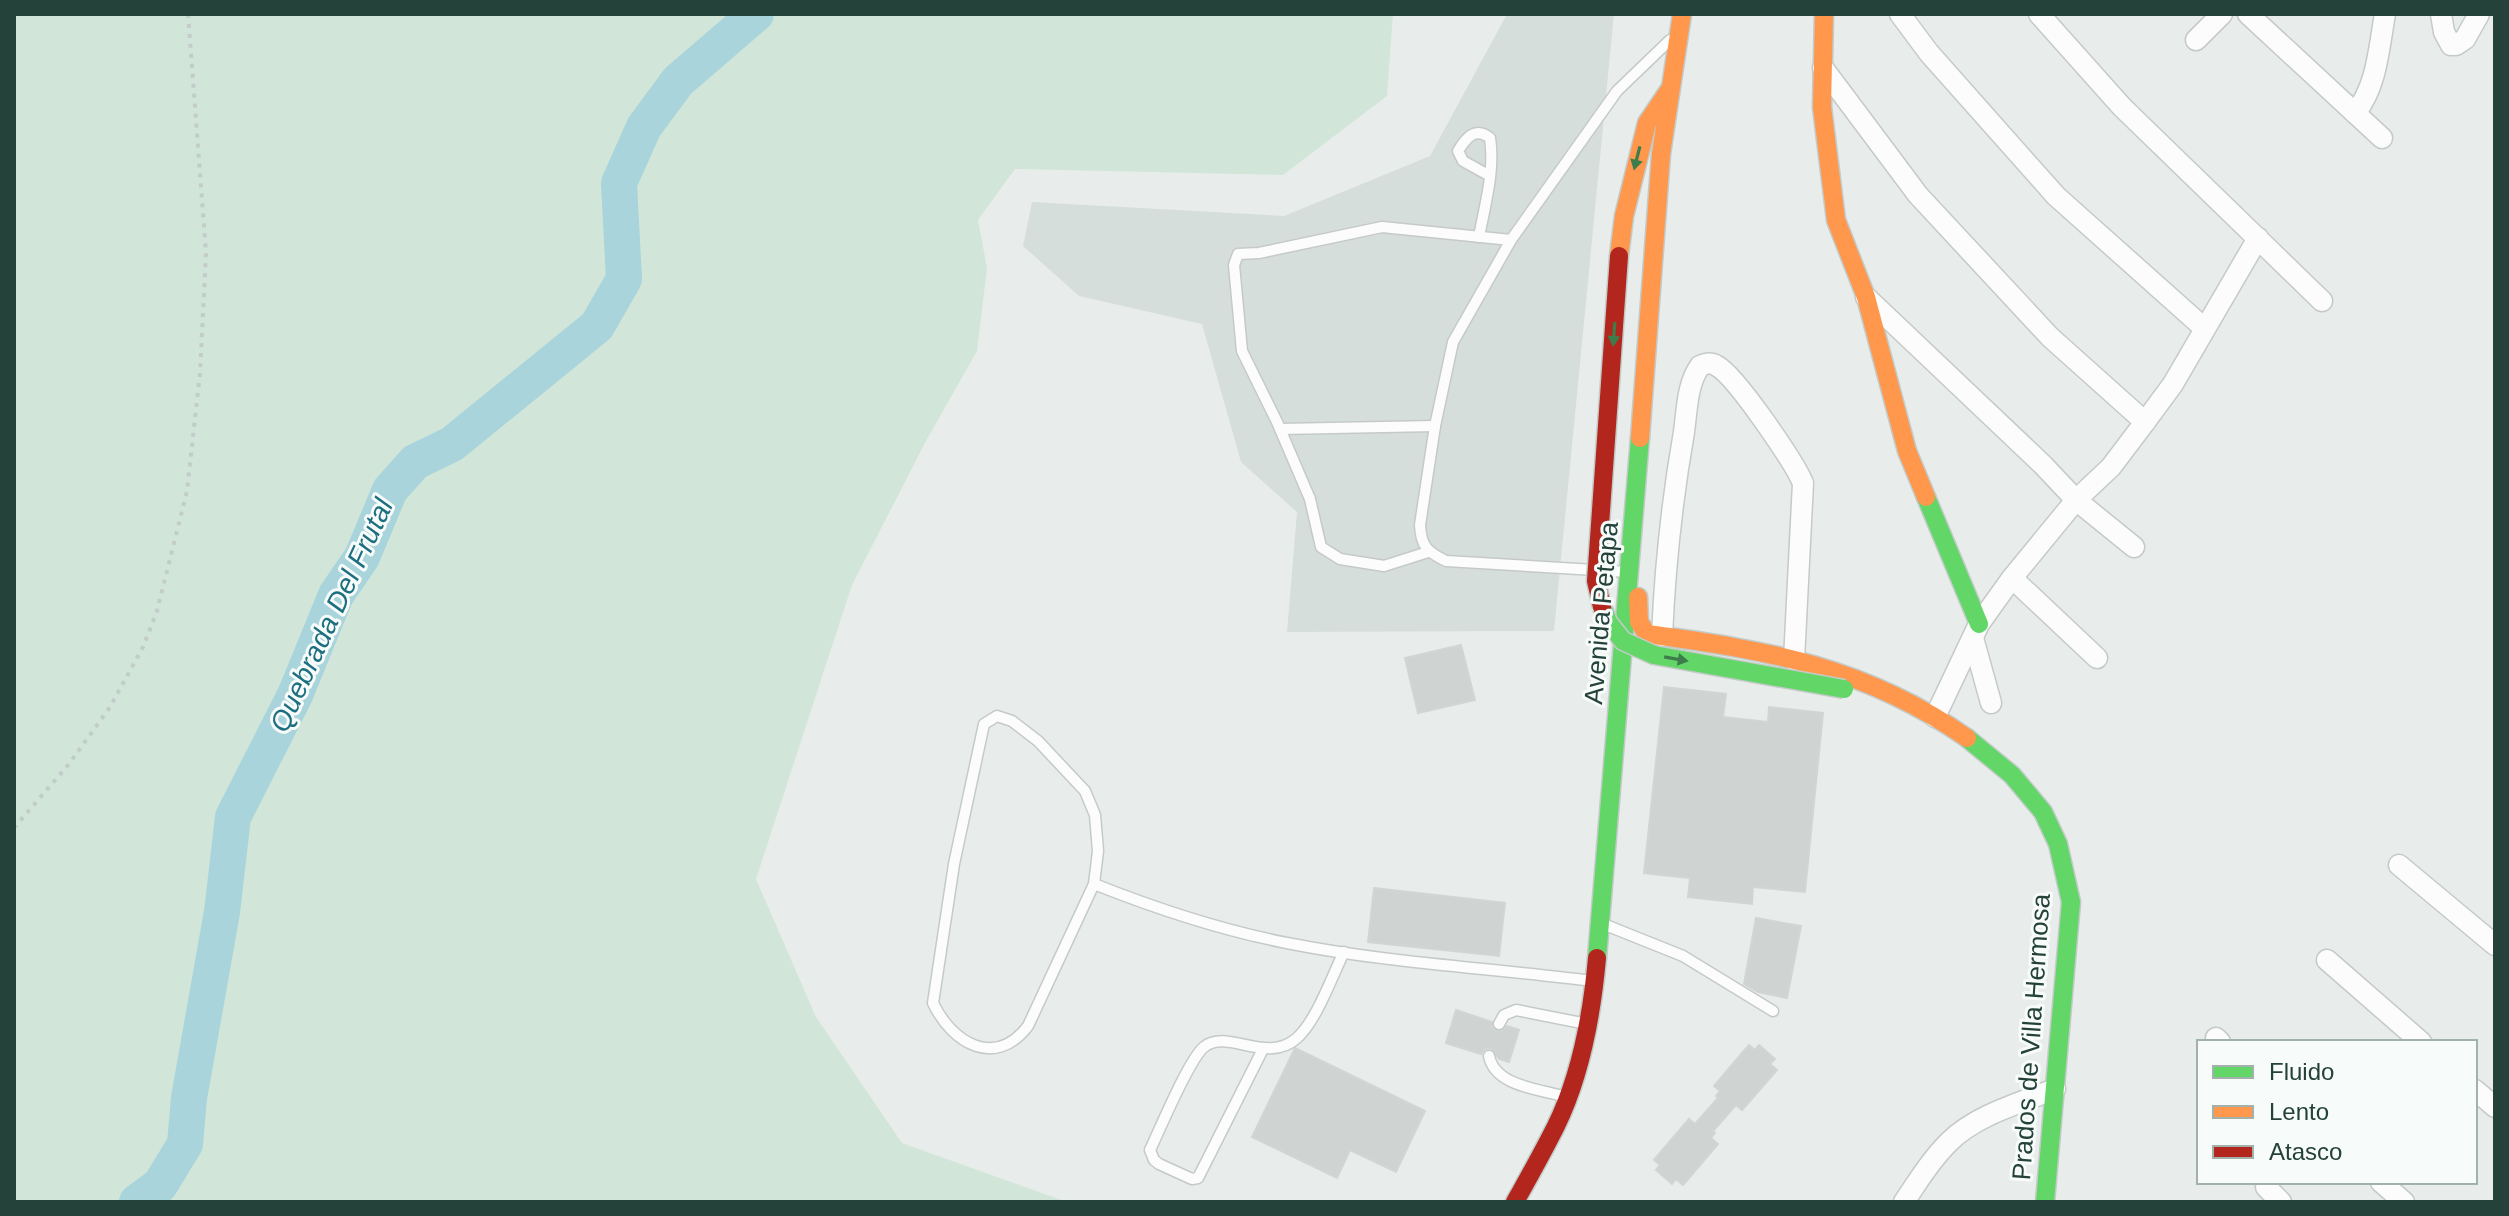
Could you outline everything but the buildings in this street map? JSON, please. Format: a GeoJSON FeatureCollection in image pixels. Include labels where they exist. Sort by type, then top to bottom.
{"type":"FeatureCollection","features":[{"type":"Feature","properties":{"kind":"main road","name":"Avenida Petapa"},"geometry":{"type":"LineString","coordinates":[[1515,1202],[1557,1124],[1567,1098],[1588,1024],[1595,981],[1630,576],[1661,154],[1682,14]]}},
{"type":"Feature","properties":{"kind":"main road"},"geometry":{"type":"LineString","coordinates":[[1824,14],[1822,107],[1836,220],[1866,297],[1907,451],[1976,631]]}},
{"type":"Feature","properties":{"kind":"main road"},"geometry":{"type":"LineString","coordinates":[[1670,89],[1647,123],[1624,216],[1619,256],[1596,581],[1608,622],[1623,641],[1654,655],[1910,702]]}},
{"type":"Feature","properties":{"kind":"main road"},"geometry":{"type":"LineString","coordinates":[[1630,576],[1639,600],[1639,629],[1647,634],[1662,636]]}},
{"type":"Feature","properties":{"kind":"main road","name":"Prados de Villa Hermosa"},"geometry":{"type":"LineString","coordinates":[[1662,636],[1794,660],[1861,680],[1935,717],[1985,750],[2025,788],[2052,828],[2064,864],[2071,902],[2045,1202]]}},
{"type":"Feature","properties":{"kind":"street"},"geometry":{"type":"LineString","coordinates":[[1900,14],[1929,53],[2056,196],[2204,328]]}},
{"type":"Feature","properties":{"kind":"street"},"geometry":{"type":"LineString","coordinates":[[2039,14],[2122,107],[2322,301]]}},
{"type":"Feature","properties":{"kind":"street"},"geometry":{"type":"LineString","coordinates":[[2196,40],[2222,14]]}},
{"type":"Feature","properties":{"kind":"street"},"geometry":{"type":"LineString","coordinates":[[2248,14],[2382,138]]}},
{"type":"Feature","properties":{"kind":"street"},"geometry":{"type":"LineString","coordinates":[[2355,113],[2363,104],[2372,80],[2385,14]]}},
{"type":"Feature","properties":{"kind":"street"},"geometry":{"type":"LineString","coordinates":[[2441,14],[2446,39],[2451,45],[2456,45],[2465,39],[2479,14]]}},
{"type":"Feature","properties":{"kind":"street"},"geometry":{"type":"LineString","coordinates":[[1823,68],[1918,195],[2050,337],[2145,422]]}},
{"type":"Feature","properties":{"kind":"street"},"geometry":{"type":"LineString","coordinates":[[1935,717],[1976,631],[2012,578],[2076,500],[2111,467],[2173,384],[2258,238]]}},
{"type":"Feature","properties":{"kind":"street"},"geometry":{"type":"LineString","coordinates":[[1866,297],[2076,500],[2134,547]]}},
{"type":"Feature","properties":{"kind":"street"},"geometry":{"type":"LineString","coordinates":[[1662,636],[1673,493],[1691,386],[1700,366],[1715,364],[1732,379],[1791,458],[1803,483],[1794,660]]}},
{"type":"Feature","properties":{"kind":"street"},"geometry":{"type":"LineString","coordinates":[[2012,578],[2097,658]]}},
{"type":"Feature","properties":{"kind":"street"},"geometry":{"type":"LineString","coordinates":[[1976,631],[1991,703]]}},
{"type":"Feature","properties":{"kind":"street"},"geometry":{"type":"LineString","coordinates":[[2399,865],[2495,945]]}},
{"type":"Feature","properties":{"kind":"street"},"geometry":{"type":"LineString","coordinates":[[2327,960],[2419,1040]]}},
{"type":"Feature","properties":{"kind":"street"},"geometry":{"type":"LineString","coordinates":[[1904,1202],[1950,1140],[2001,1110],[2055,1089]]}},
{"type":"Feature","properties":{"kind":"street"},"geometry":{"type":"LineString","coordinates":[[2477,1092],[2495,1107]]}},
{"type":"Feature","properties":{"kind":"street"},"geometry":{"type":"LineString","coordinates":[[2383,1184],[2404,1202]]}},
{"type":"Feature","properties":{"kind":"street"},"geometry":{"type":"LineString","coordinates":[[2266,1187],[2281,1202]]}},
{"type":"Feature","properties":{"kind":"lane"},"geometry":{"type":"LineString","coordinates":[[1630,576],[1446,561],[1428,552],[1420,541],[1420,525],[1435,426],[1453,342],[1511,240],[1617,91],[1677,33]]}},
{"type":"Feature","properties":{"kind":"lane"},"geometry":{"type":"LineString","coordinates":[[1479,237],[1490,176]]}},
{"type":"Feature","properties":{"kind":"lane"},"geometry":{"type":"LineString","coordinates":[[1428,552],[1384,566],[1340,559],[1321,547],[1310,499],[1242,351],[1234,265],[1238,254],[1259,253],[1382,227],[1511,240]]}},
{"type":"Feature","properties":{"kind":"lane"},"geometry":{"type":"LineString","coordinates":[[1280,429],[1435,426]]}},
{"type":"Feature","properties":{"kind":"lane"},"geometry":{"type":"LineString","coordinates":[[990,718],[1005,718],[1030,734],[1085,791],[1095,815],[1098,851],[1094,884],[1021,1035],[1002,1047],[992,1048],[973,1045],[952,1032],[933,1003],[954,864],[977,750],[984,724],[990,718]]}},
{"type":"Feature","properties":{"kind":"lane"},"geometry":{"type":"LineString","coordinates":[[1094,884],[1162,911],[1284,942],[1344,952],[1595,981]]}},
{"type":"Feature","properties":{"kind":"lane"},"geometry":{"type":"LineString","coordinates":[[1601,923],[1683,956],[1773,1011]]}},
{"type":"Feature","properties":{"kind":"lane"},"geometry":{"type":"LineString","coordinates":[[1263,1049],[1198,1178],[1192,1179],[1154,1160],[1150,1150],[1193,1062],[1205,1045],[1217,1042],[1263,1049],[1281,1048],[1301,1034],[1344,952]]}},
{"type":"Feature","properties":{"kind":"lane"},"geometry":{"type":"LineString","coordinates":[[1499,1024],[1504,1015],[1516,1010],[1588,1024]]}},
{"type":"Feature","properties":{"kind":"lane"},"geometry":{"type":"LineString","coordinates":[[1489,1056],[1494,1071],[1504,1079],[1567,1098]]}},
{"type":"Feature","properties":{"kind":"path"},"geometry":{"type":"LineString","coordinates":[[14,828],[69,764],[110,707],[143,647],[157,611],[187,491],[200,373],[206,253],[188,14]]}},
{"type":"Feature","properties":{"kind":"shaded area"},"geometry":{"type":"Polygon","coordinates":[[[1507,14],[1614,14],[1554,631],[1287,632],[1297,512],[1241,462],[1202,324],[1079,296],[1023,246],[1032,202],[1284,216],[1430,156],[1507,14]]]}},
{"type":"Feature","properties":{"kind":"green space"},"geometry":{"type":"Polygon","coordinates":[[[14,14],[1393,14],[1387,96],[1283,175],[1015,169],[978,220],[987,268],[977,351],[926,441],[852,585],[756,879],[816,1017],[902,1143],[1067,1202],[14,1202],[14,14]]]}},
{"type":"Feature","properties":{"kind":"waterway","name":"Quebrada Del Frutal"},"geometry":{"type":"LineString","coordinates":[[137,1202],[160,1185],[185,1144],[189,1098],[222,912],[233,817],[295,695],[336,595],[362,557],[390,490],[415,462],[452,444],[597,326],[624,279],[619,183],[644,127],[678,81],[756,14]]}},
{"type":"Feature","properties":{"kind":"traffic: fast"},"geometry":{"type":"LineString","coordinates":[[1597,958],[1640,438]]}},
{"type":"Feature","properties":{"kind":"traffic: fast"},"geometry":{"type":"LineString","coordinates":[[1926,497],[1979,624]]}},
{"type":"Feature","properties":{"kind":"traffic: fast"},"geometry":{"type":"LineString","coordinates":[[1602,607],[1608,622],[1623,641],[1654,655],[1844,689]]}},
{"type":"Feature","properties":{"kind":"traffic: fast"},"geometry":{"type":"LineString","coordinates":[[1967,738],[2012,775],[2043,812],[2058,844],[2071,902],[2045,1202]]}},
{"type":"Feature","properties":{"kind":"traffic: slow"},"geometry":{"type":"LineString","coordinates":[[1640,438],[1661,154],[1682,14]]}},
{"type":"Feature","properties":{"kind":"traffic: slow"},"geometry":{"type":"LineString","coordinates":[[1824,14],[1822,107],[1836,220],[1866,297],[1907,451],[1926,497]]}},
{"type":"Feature","properties":{"kind":"traffic: slow"},"geometry":{"type":"LineString","coordinates":[[1619,256],[1624,216],[1647,123],[1670,89]]}},
{"type":"Feature","properties":{"kind":"traffic: slow"},"geometry":{"type":"LineString","coordinates":[[1638,597],[1639,622],[1647,634],[1733,647],[1814,665],[1891,694],[1967,738]]}},
{"type":"Feature","properties":{"kind":"traffic: jam"},"geometry":{"type":"LineString","coordinates":[[1602,607],[1596,581],[1619,256]]}},
{"type":"Feature","properties":{"kind":"traffic: jam"},"geometry":{"type":"LineString","coordinates":[[1515,1202],[1556,1126],[1572,1086],[1588,1022],[1597,958]]}}]}
